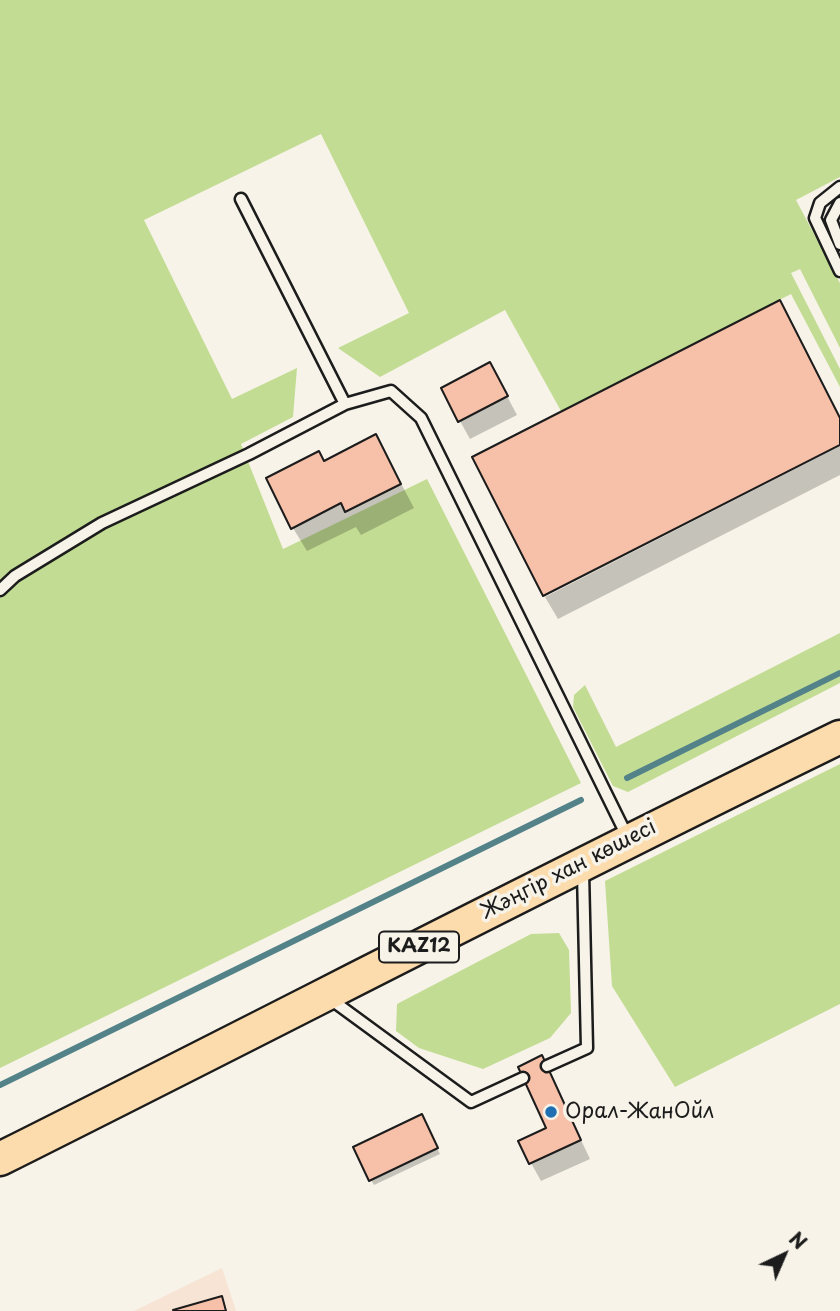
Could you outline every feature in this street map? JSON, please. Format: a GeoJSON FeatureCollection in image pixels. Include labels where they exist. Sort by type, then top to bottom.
{"type":"FeatureCollection","features":[{"type":"Feature","properties":{"kind":"main road","name":"Жәңгір хан көшесі"},"geometry":{"type":"LineString","coordinates":[[0,1159],[326,996],[583,862],[840,737]]}},
{"type":"Feature","properties":{"kind":"lane"},"geometry":{"type":"LineString","coordinates":[[840,187],[820,203],[815,218],[840,271]]}},
{"type":"Feature","properties":{"kind":"lane"},"geometry":{"type":"LineString","coordinates":[[241,200],[345,404]]}},
{"type":"Feature","properties":{"kind":"lane"},"geometry":{"type":"LineString","coordinates":[[840,203],[831,220],[840,244]]}},
{"type":"Feature","properties":{"kind":"lane"},"geometry":{"type":"LineString","coordinates":[[0,590],[15,576],[102,523],[249,454],[345,404],[391,391],[421,418],[628,840]]}},
{"type":"Feature","properties":{"kind":"lane"},"geometry":{"type":"LineString","coordinates":[[547,1066],[587,1048],[583,862]]}},
{"type":"Feature","properties":{"kind":"lane"},"geometry":{"type":"LineString","coordinates":[[326,996],[471,1102],[523,1078]]}},
{"type":"Feature","properties":{"kind":"shaded area"},"geometry":{"type":"Polygon","coordinates":[[[222,1268],[236,1311],[134,1311],[222,1268]]]}},
{"type":"Feature","properties":{"kind":"green space"},"geometry":{"type":"Polygon","coordinates":[[[0,0],[840,0],[840,177],[796,200],[840,283],[840,348],[800,269],[791,273],[840,369],[840,387],[791,294],[561,411],[505,310],[380,377],[338,348],[409,313],[321,134],[144,220],[232,399],[297,368],[293,417],[241,444],[283,549],[427,479],[581,783],[0,1068],[0,0]]]}},
{"type":"Feature","properties":{"kind":"green space"},"geometry":{"type":"Polygon","coordinates":[[[840,633],[840,683],[628,792],[613,786],[573,707],[574,695],[585,685],[616,747],[840,633]]]}},
{"type":"Feature","properties":{"kind":"green space"},"geometry":{"type":"Polygon","coordinates":[[[840,764],[840,1004],[675,1087],[612,986],[605,881],[840,764]]]}},
{"type":"Feature","properties":{"kind":"green space"},"geometry":{"type":"Polygon","coordinates":[[[559,933],[569,950],[571,1013],[550,1038],[483,1069],[419,1048],[396,1031],[397,1004],[531,934],[559,933]]]}},
{"type":"Feature","properties":{"kind":"building"},"geometry":{"type":"Polygon","coordinates":[[[780,300],[840,418],[840,445],[543,596],[472,457],[780,300]]]}},
{"type":"Feature","properties":{"kind":"building"},"geometry":{"type":"Polygon","coordinates":[[[490,362],[508,396],[458,422],[441,388],[490,362]]]}},
{"type":"Feature","properties":{"kind":"building"},"geometry":{"type":"Polygon","coordinates":[[[376,434],[401,484],[345,512],[341,503],[291,529],[266,478],[319,451],[324,461],[376,434]]]}},
{"type":"Feature","properties":{"kind":"building"},"geometry":{"type":"Polygon","coordinates":[[[542,1055],[581,1140],[529,1164],[518,1141],[546,1128],[518,1067],[542,1055]]]}},
{"type":"Feature","properties":{"kind":"building"},"geometry":{"type":"Polygon","coordinates":[[[422,1114],[438,1148],[369,1181],[353,1147],[422,1114]]]}},
{"type":"Feature","properties":{"kind":"building"},"geometry":{"type":"Polygon","coordinates":[[[222,1296],[226,1311],[173,1310],[222,1296]]]}},
{"type":"Feature","properties":{"kind":"waterway"},"geometry":{"type":"LineString","coordinates":[[627,778],[840,673]]}},
{"type":"Feature","properties":{"kind":"waterway"},"geometry":{"type":"LineString","coordinates":[[0,1085],[581,800]]}},
{"type":"Feature","properties":{"kind":"place","name":"Орал-ЖанОйл"},"geometry":{"type":"Point","coordinates":[551,1112]}}]}
